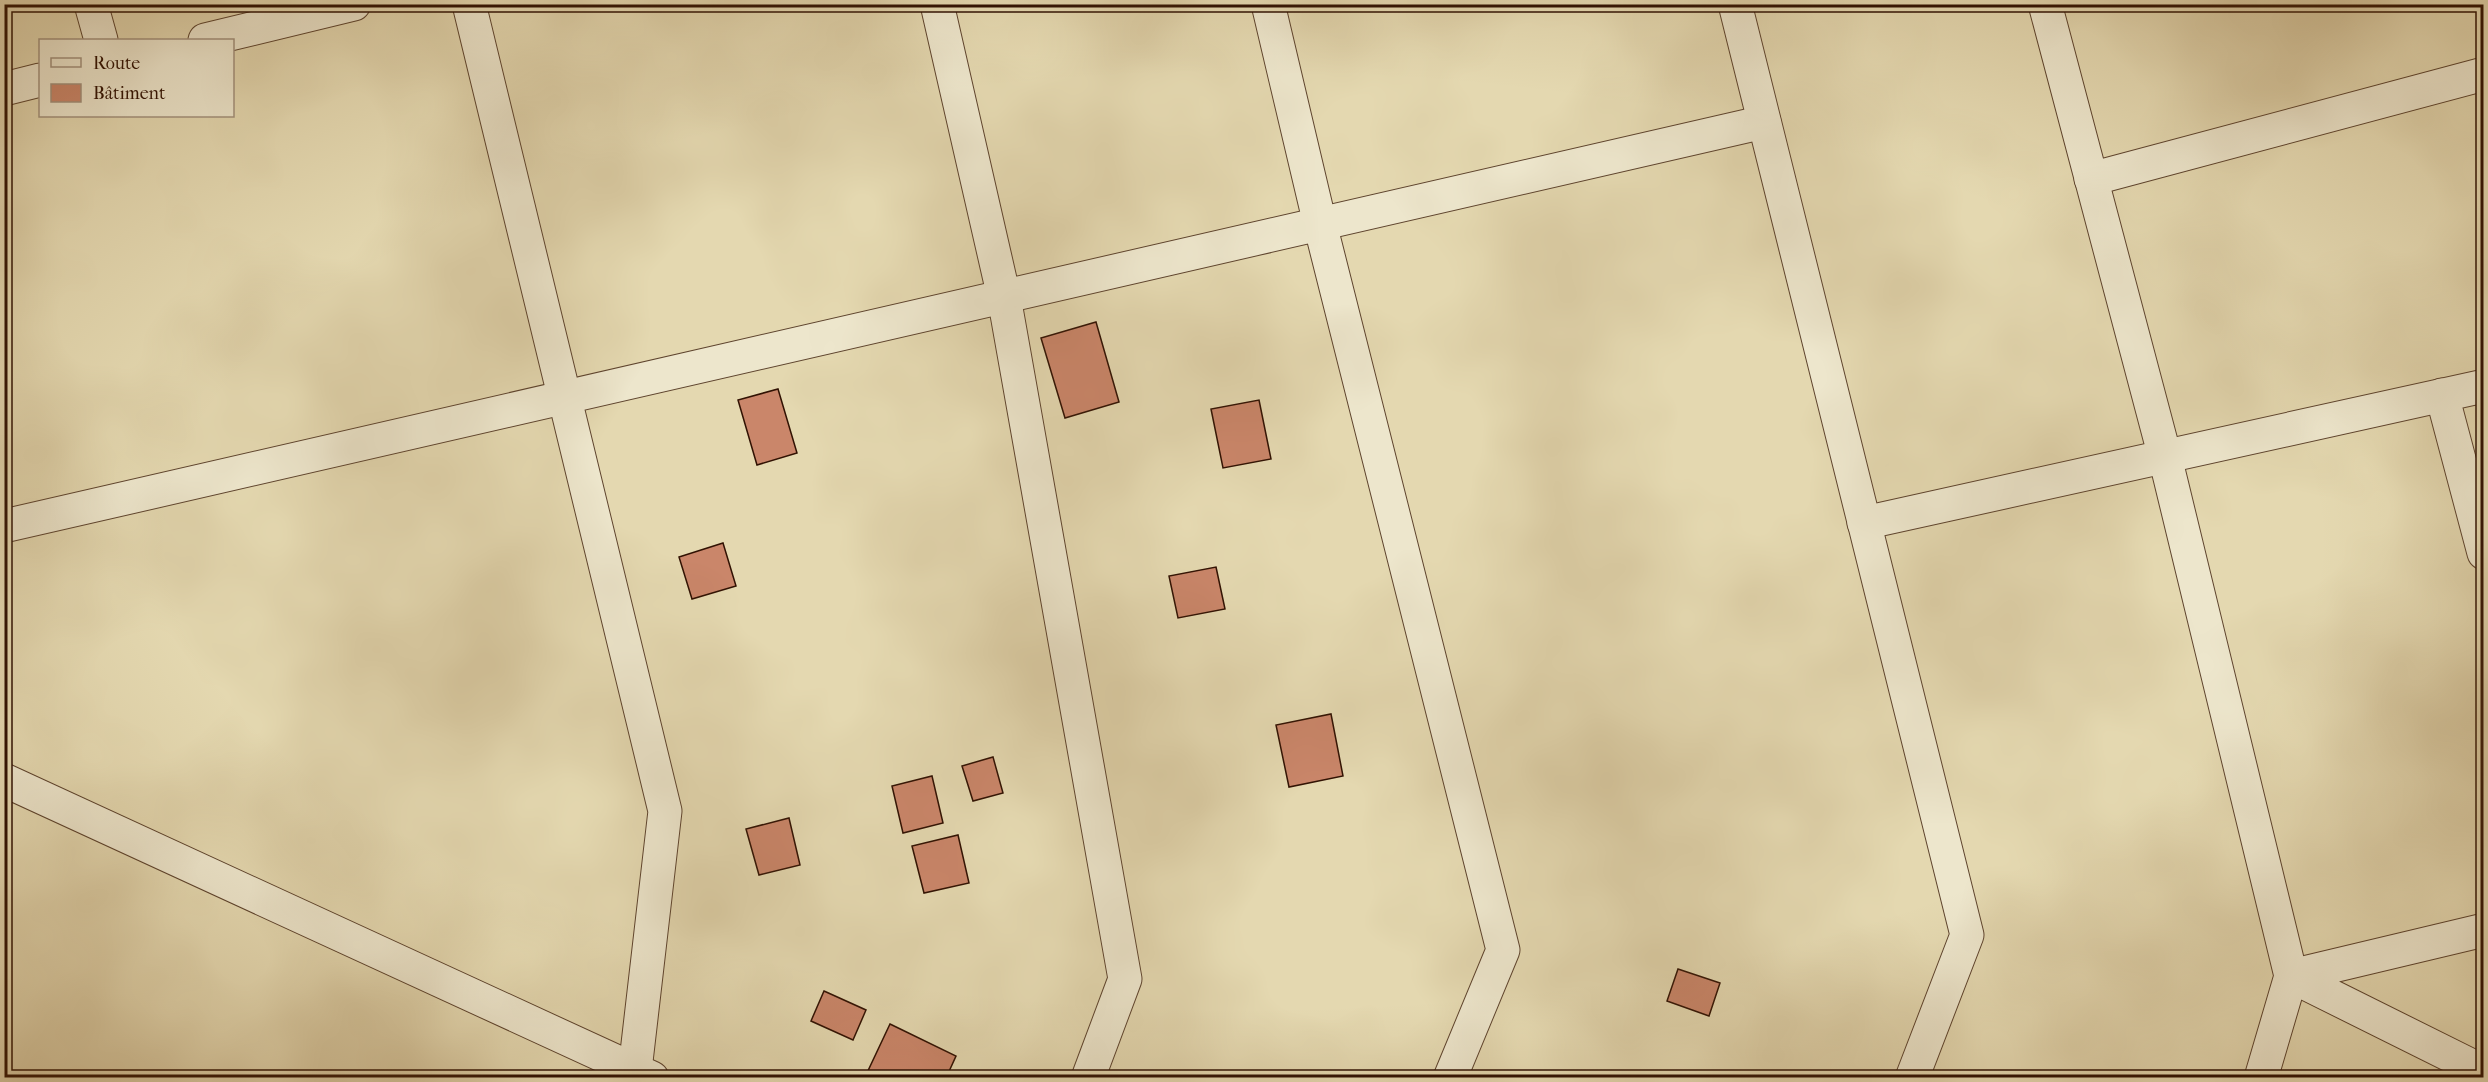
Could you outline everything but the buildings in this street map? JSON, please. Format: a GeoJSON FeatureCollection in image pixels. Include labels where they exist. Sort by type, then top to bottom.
{"type":"FeatureCollection","features":[{"type":"Feature","properties":{"kind":"street"},"geometry":{"type":"LineString","coordinates":[[92,4],[101,39]]}},
{"type":"Feature","properties":{"kind":"street"},"geometry":{"type":"LineString","coordinates":[[209,39],[354,4]]}},
{"type":"Feature","properties":{"kind":"street"},"geometry":{"type":"LineString","coordinates":[[4,780],[640,1075],[665,811],[469,4]]}},
{"type":"Feature","properties":{"kind":"street"},"geometry":{"type":"LineString","coordinates":[[937,4],[1004,297],[1125,979],[1088,1077]]}},
{"type":"Feature","properties":{"kind":"street"},"geometry":{"type":"LineString","coordinates":[[1268,4],[1320,224],[1503,950],[1450,1077]]}},
{"type":"Feature","properties":{"kind":"street"},"geometry":{"type":"LineString","coordinates":[[1735,4],[1967,935],[1912,1077]]}},
{"type":"Feature","properties":{"kind":"street"},"geometry":{"type":"LineString","coordinates":[[2045,4],[2164,457],[2291,976],[2261,1077]]}},
{"type":"Feature","properties":{"kind":"street"},"geometry":{"type":"LineString","coordinates":[[2091,179],[2484,74]]}},
{"type":"Feature","properties":{"kind":"street"},"geometry":{"type":"LineString","coordinates":[[4,89],[39,80]]}},
{"type":"Feature","properties":{"kind":"street"},"geometry":{"type":"LineString","coordinates":[[4,526],[1764,122]]}},
{"type":"Feature","properties":{"kind":"street"},"geometry":{"type":"LineString","coordinates":[[1864,524],[2484,386]]}},
{"type":"Feature","properties":{"kind":"street"},"geometry":{"type":"LineString","coordinates":[[2442,395],[2484,553]]}},
{"type":"Feature","properties":{"kind":"street"},"geometry":{"type":"LineString","coordinates":[[2291,976],[2484,930]]}},
{"type":"Feature","properties":{"kind":"street"},"geometry":{"type":"LineString","coordinates":[[2291,976],[2484,1072]]}}]}
